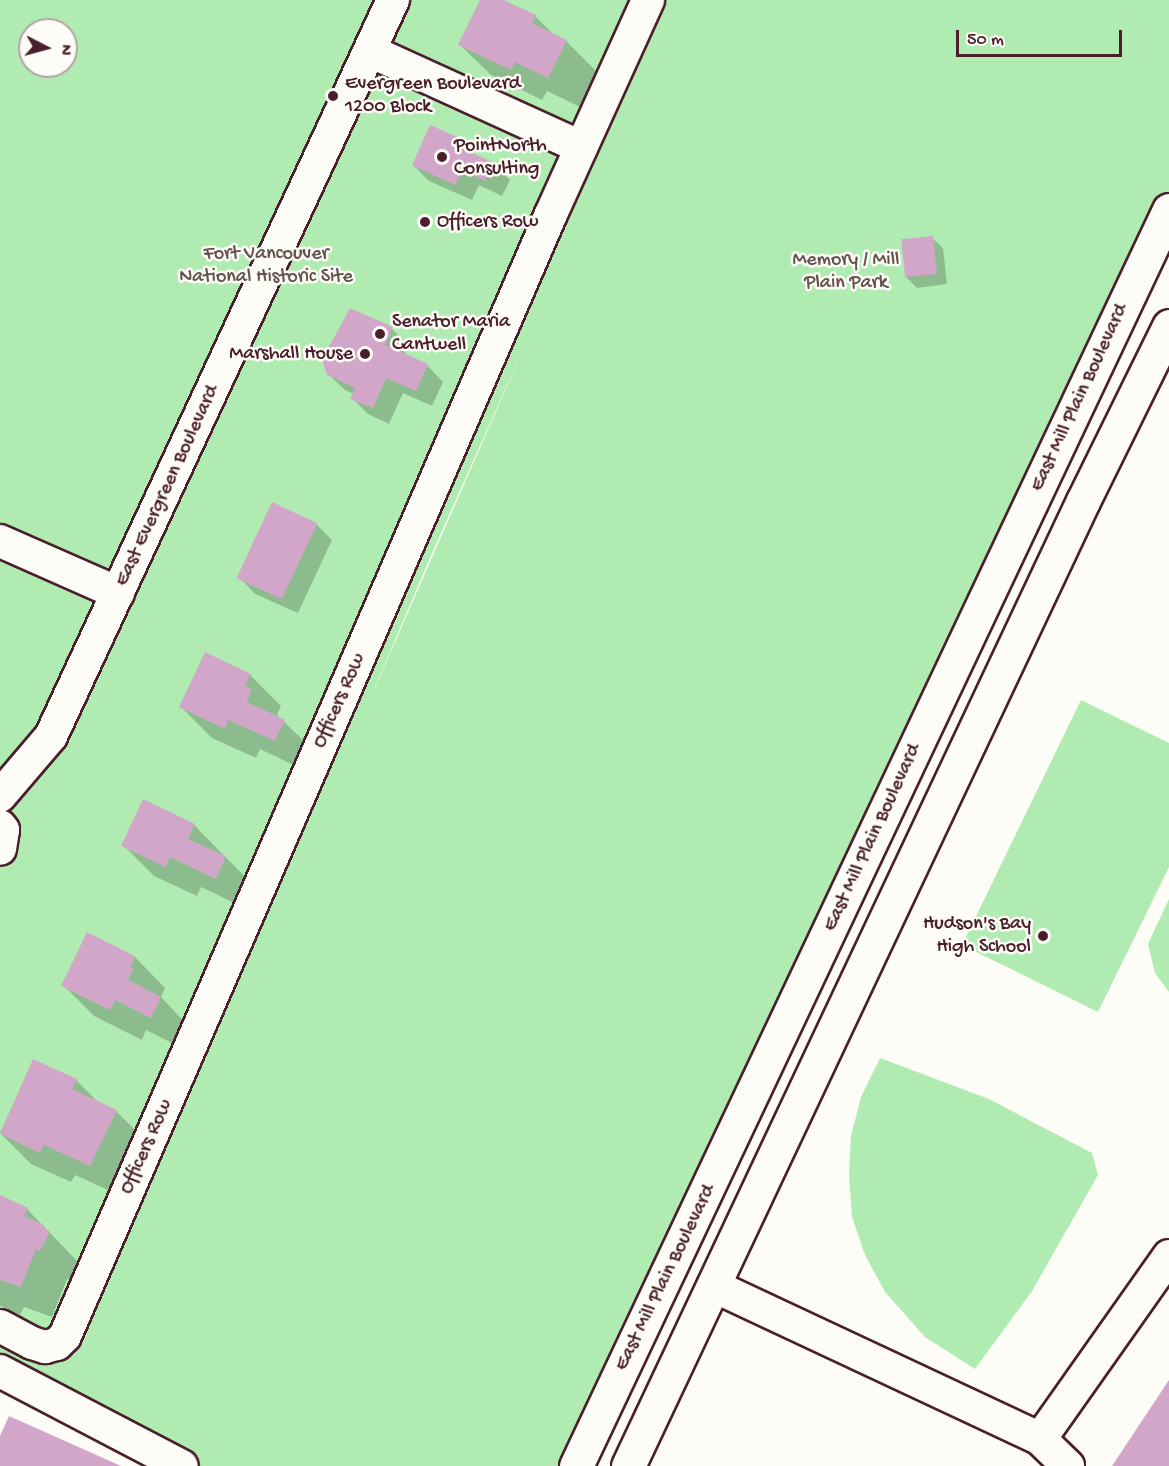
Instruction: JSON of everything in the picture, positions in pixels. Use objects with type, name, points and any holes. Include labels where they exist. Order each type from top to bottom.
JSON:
[{"type":"main road","name":"East Mill Plain Boulevard","points":[[576,1466],[1169,210]]},
{"type":"main road","points":[[628,1466],[1083,501],[1169,326]]},
{"type":"street","name":"East Evergreen Boulevard","points":[[0,796],[41,751],[51,736],[393,0]]},
{"type":"street","name":"Officers Row","points":[[0,1326],[32,1343],[45,1347],[57,1344],[65,1336],[581,147],[648,0]]},
{"type":"street","points":[[370,51],[581,147]]},
{"type":"street","points":[[0,541],[118,592]]},
{"type":"street","points":[[0,826],[3,830],[0,849]]},
{"type":"street","points":[[1040,1439],[1169,1256]]},
{"type":"street","points":[[714,1286],[1040,1439],[1068,1466]]},
{"type":"street","points":[[0,1371],[172,1464]]},
{"type":"green space","name":"Memory / Mill Plain Park","points":[[0,0],[1169,0],[1169,210],[576,1466],[184,1466],[0,1371]],"holes":[[[529,336],[363,715],[433,551]]]},
{"type":"green space","points":[[1081,700],[1169,743],[1169,867],[1098,1012],[962,945]]},
{"type":"green space","points":[[1169,899],[1169,992],[1155,973],[1148,944]]},
{"type":"green space","points":[[880,1058],[989,1099],[1092,1153],[1098,1175],[1032,1291],[975,1369],[925,1337],[885,1292],[865,1255],[852,1217],[849,1175],[851,1136],[861,1097]]},
{"type":"building","points":[[480,0],[504,0],[536,15],[532,23],[567,40],[548,78],[515,62],[511,70],[458,45]]},
{"type":"building","points":[[430,125],[462,139],[458,146],[494,163],[485,181],[462,170],[455,185],[412,165]]},
{"type":"building","points":[[933,236],[937,274],[905,277],[901,239]]},
{"type":"building","name":"Marshall House","points":[[350,308],[393,327],[385,345],[428,364],[416,391],[386,378],[373,408],[350,399],[355,388],[327,375],[322,360]]},
{"type":"building","points":[[272,502],[317,523],[282,599],[237,578]]},
{"type":"building","points":[[205,652],[251,674],[245,686],[252,689],[247,702],[285,720],[275,741],[228,720],[225,729],[179,707]]},
{"type":"building","points":[[143,799],[195,824],[188,839],[226,856],[216,879],[170,857],[166,867],[121,846]]},
{"type":"building","points":[[87,932],[135,956],[130,967],[134,968],[128,980],[161,997],[151,1018],[115,1000],[110,1010],[61,986]]},
{"type":"building","points":[[33,1059],[77,1079],[72,1089],[117,1110],[90,1166],[44,1145],[40,1153],[0,1134]]},
{"type":"building","points":[[0,1195],[28,1208],[24,1216],[44,1225],[43,1228],[50,1231],[40,1251],[36,1249],[21,1287],[0,1280]]},
{"type":"building","points":[[1169,1380],[1169,1466],[1112,1466]]},
{"type":"building","points":[[9,1416],[121,1466],[0,1466],[0,1436]]},
{"type":"place","name":"Evergreen Boulevard 1200 Block","points":[[333,96]]},
{"type":"place","name":"PointNorth Consulting","points":[[442,157]]},
{"type":"place","name":"Officers Row","points":[[425,222]]},
{"type":"place","name":"Senator Maria Cantwell","points":[[380,334]]},
{"type":"place","name":"Marshall House","points":[[365,354]]},
{"type":"place","name":"Hudson's Bay High School","points":[[1043,936]]},
{"type":"park label","name":"Fort Vancouver National Historic Site","points":[[266,266]]}]
